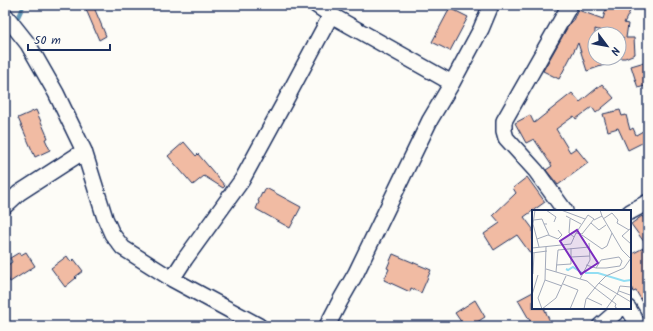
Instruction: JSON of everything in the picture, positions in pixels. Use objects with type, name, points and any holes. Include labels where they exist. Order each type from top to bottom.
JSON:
[{"type":"street","points":[[316,5],[331,15],[452,83]]},
{"type":"street","points":[[328,326],[356,273],[430,120],[481,29],[491,5]]},
{"type":"street","points":[[564,210],[536,171],[506,138],[504,122],[570,5]]},
{"type":"street","points":[[5,15],[28,44],[56,93],[84,151],[105,218],[112,234],[123,248],[172,279],[259,326]]},
{"type":"street","points":[[172,279],[242,180],[331,15]]},
{"type":"street","points":[[5,206],[19,193],[84,151]]},
{"type":"street","points":[[631,211],[648,202]]},
{"type":"street","points":[[600,326],[620,309]]},
{"type":"street","points":[[629,309],[639,326]]},
{"type":"building","points":[[93,5],[106,36],[99,40],[85,7]]},
{"type":"building","points":[[607,5],[631,5],[630,11],[624,23],[628,24],[627,31],[627,26],[587,26],[587,66],[601,66],[587,71],[578,43],[559,79],[543,71],[578,10],[603,19]]},
{"type":"building","points":[[450,8],[468,17],[450,51],[432,42]]},
{"type":"building","points":[[627,38],[634,38],[635,54],[627,57]]},
{"type":"building","points":[[648,61],[648,85],[638,88],[631,66]]},
{"type":"building","points":[[602,84],[614,98],[596,113],[592,107],[576,119],[574,116],[556,129],[570,152],[576,148],[588,163],[558,185],[546,170],[552,166],[534,139],[526,143],[515,123],[530,115],[534,123],[572,93],[580,102]]},
{"type":"building","points":[[36,110],[48,138],[45,139],[50,150],[35,157],[18,118]]},
{"type":"building","points":[[620,110],[622,116],[626,115],[630,130],[633,128],[636,135],[648,128],[648,140],[628,150],[618,128],[608,131],[603,114]]},
{"type":"building","points":[[184,142],[196,156],[198,154],[225,186],[223,188],[204,176],[193,185],[168,156]]},
{"type":"building","points":[[527,177],[545,202],[524,217],[532,228],[532,256],[517,235],[494,250],[484,234],[500,223],[493,215],[516,193],[513,188]]},
{"type":"building","points":[[266,188],[301,207],[290,228],[256,209],[259,202],[258,201]]},
{"type":"building","points":[[642,216],[648,224],[648,311],[636,291],[633,292],[631,286],[631,254],[647,246],[631,224]]},
{"type":"building","points":[[20,252],[21,255],[26,252],[35,266],[10,282],[5,273],[5,267],[12,262],[10,258]]},
{"type":"building","points":[[393,254],[431,270],[421,293],[411,288],[410,292],[384,280]]},
{"type":"building","points":[[67,256],[71,262],[74,259],[83,271],[65,287],[51,268]]},
{"type":"building","points":[[532,293],[532,309],[544,309],[552,326],[533,326],[518,300]]},
{"type":"building","points":[[475,300],[485,317],[471,326],[464,326],[455,313]]},
{"type":"waterway","points":[[16,22],[24,5]]}]
